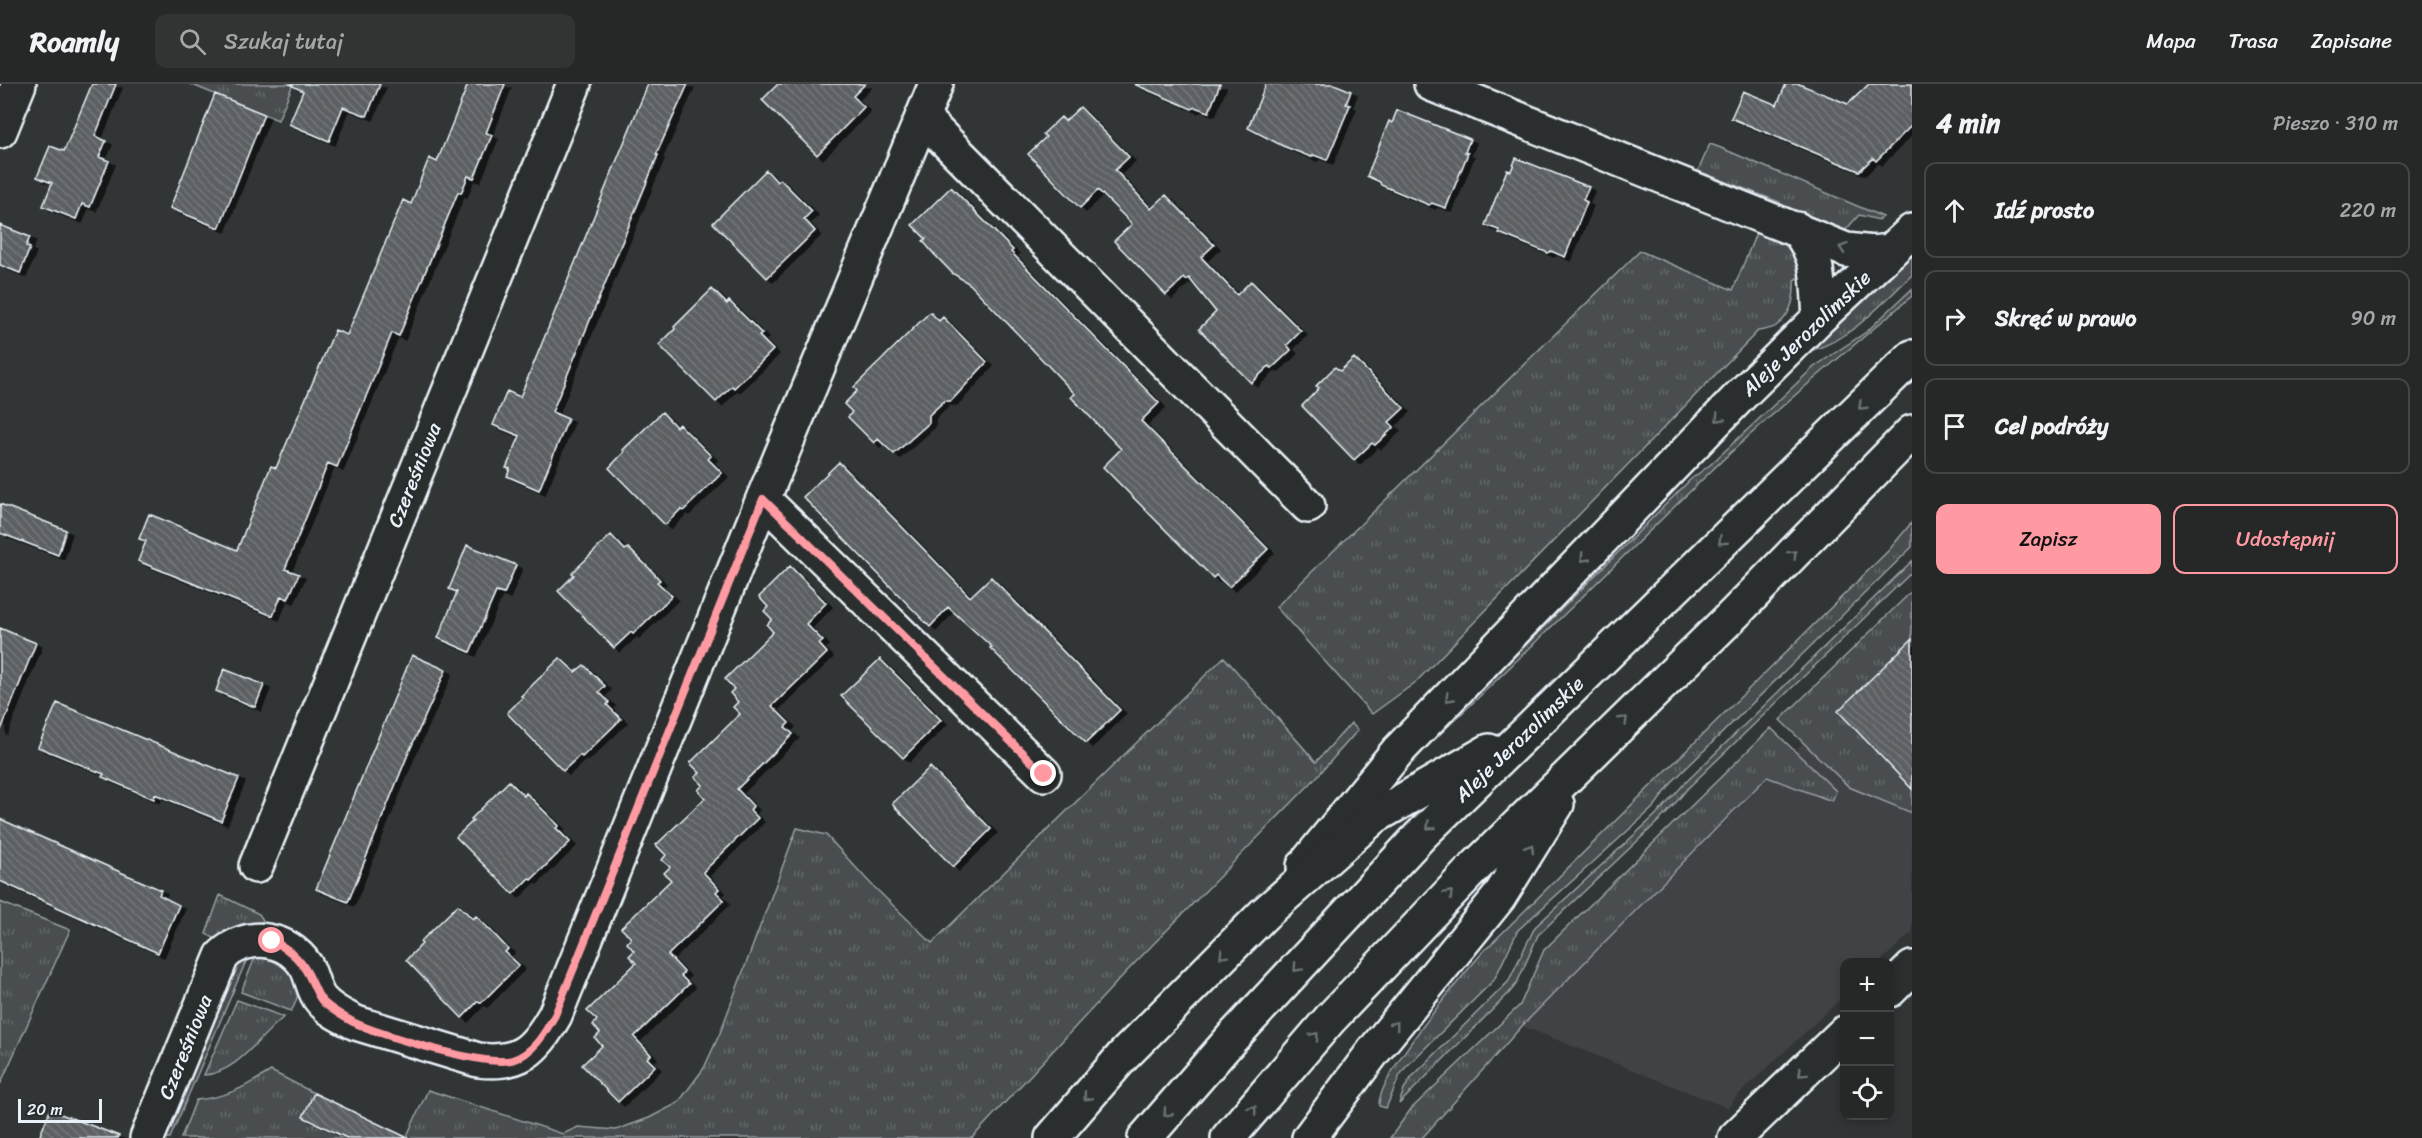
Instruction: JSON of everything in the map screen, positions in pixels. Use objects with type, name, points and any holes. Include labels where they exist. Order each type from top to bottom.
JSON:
[{"type":"street","points":[[0,131],[19,84]]},
{"type":"street","name":"Czereśniowa","points":[[256,866],[574,84]]},
{"type":"street","points":[[936,84],[763,499],[1044,774]]},
{"type":"street","points":[[1431,84],[1846,250],[1873,253],[1901,241]]},
{"type":"street","points":[[922,117],[1308,506]]},
{"type":"street","points":[[1797,229],[1809,244],[1815,257],[1820,316]]},
{"type":"street","name":"Aleje Jerozolimskie","points":[[1264,914],[1397,752],[1732,405],[1820,316],[1901,241]]},
{"type":"street","name":"Aleje Jerozolimskie","points":[[1145,1138],[1233,1038],[1420,836],[1912,357]]},
{"type":"street","points":[[1228,1138],[1330,1019],[1470,872],[1735,613],[1912,432]]},
{"type":"street","name":"Czereśniowa","points":[[147,1138],[222,956],[232,946],[253,940],[272,941],[288,948],[305,966],[321,1000],[356,1023],[478,1060],[492,1062],[512,1060],[528,1051],[541,1039],[555,1015],[763,499]]},
{"type":"street","points":[[1052,1138],[1122,1057],[1264,914],[1374,817],[1532,726]]},
{"type":"street","points":[[1309,1138],[1373,1052],[1499,897],[1583,761]]},
{"type":"street","points":[[1894,986],[1912,968]]},
{"type":"street","points":[[1735,1138],[1840,1038]]},
{"type":"shaded area","points":[[1912,633],[1912,932],[1884,958],[1840,958],[1840,1000],[1736,1097],[1728,1108],[1522,1026]]},
{"type":"green space","points":[[190,84],[293,84],[278,120]]},
{"type":"green space","points":[[1710,144],[1883,217],[1879,220],[1859,215],[1841,235],[1789,213],[1779,202],[1698,171]]},
{"type":"green space","points":[[1759,226],[1787,238],[1805,273],[1794,280],[1793,300],[1786,317],[1774,327],[1758,331],[1416,682],[1372,714],[1276,607],[1640,251],[1733,290]]},
{"type":"green space","points":[[1912,245],[1912,275],[1853,329],[1810,351],[1821,337]]},
{"type":"green space","points":[[1912,289],[1912,296],[1782,406],[1732,452],[1420,753],[1417,749],[1475,689],[1479,692],[1691,479],[1710,465],[1814,367],[1866,332]]},
{"type":"green space","points":[[1912,522],[1912,547],[1674,780],[1654,807],[1518,930],[1494,980],[1405,1068],[1386,1108],[1379,1106],[1382,1092],[1405,1051],[1482,953],[1889,550]]},
{"type":"green space","points":[[1912,561],[1912,572],[1688,788],[1667,813],[1538,935],[1517,983],[1510,992],[1399,1104],[1404,1089],[1412,1077],[1508,982],[1535,927],[1660,811],[1684,784]]},
{"type":"green space","points":[[1912,591],[1912,813],[1849,787],[1780,720]]},
{"type":"green space","points":[[1224,657],[1316,762],[1351,723],[1358,730],[1314,780],[1129,969],[972,1138],[406,1138],[428,1090],[563,1134],[578,1127],[616,1130],[649,1118],[678,1103],[704,1068],[720,1033],[797,828],[826,835],[871,884],[932,943]]},
{"type":"green space","points":[[1771,728],[1836,791],[1832,801],[1767,777],[1522,1026],[1422,1138],[1390,1138],[1411,1109],[1520,1005],[1544,950]]},
{"type":"green space","points":[[220,895],[259,914],[263,920],[261,923],[232,929],[220,939],[206,934]]},
{"type":"green space","points":[[0,902],[70,930],[0,1085]]},
{"type":"green space","points":[[258,950],[276,956],[290,967],[296,979],[298,992],[291,1011],[241,992]]},
{"type":"green space","points":[[250,952],[170,1138],[161,1138],[232,964]]},
{"type":"green space","points":[[237,1000],[284,1017],[238,1061],[216,1073],[204,1075]]},
{"type":"green space","points":[[271,1071],[314,1093],[303,1117],[347,1138],[181,1138],[196,1100],[236,1090]]},
{"type":"building","points":[[92,84],[116,84],[95,136],[106,141],[99,157],[109,161],[90,207],[82,204],[76,219],[43,206],[52,183],[37,177],[50,146],[64,151]]},
{"type":"building","points":[[289,84],[380,84],[367,116],[343,107],[329,141],[289,124],[303,91]]},
{"type":"building","points":[[468,84],[505,84],[486,133],[492,135],[474,178],[468,176],[461,193],[458,192],[399,336],[392,333],[337,467],[328,463],[285,569],[299,574],[288,599],[281,596],[273,616],[138,561],[146,541],[139,539],[149,514],[237,550],[271,466],[276,468],[335,330],[347,335],[403,200],[411,204],[429,158],[437,162]]},
{"type":"building","points":[[648,84],[688,84],[656,155],[658,155],[552,412],[568,419],[539,490],[507,476],[510,469],[506,468],[520,436],[493,425],[507,391],[520,397]]},
{"type":"building","points":[[778,84],[865,84],[853,96],[864,107],[817,155],[762,100]]},
{"type":"building","points":[[1134,84],[1220,84],[1209,112],[1195,107],[1192,109]]},
{"type":"building","points":[[1266,84],[1334,84],[1351,91],[1346,104],[1350,105],[1327,160],[1314,155],[1311,157],[1283,146],[1248,128]]},
{"type":"building","points":[[1786,84],[1799,84],[1848,104],[1869,84],[1912,84],[1912,125],[1876,161],[1873,158],[1859,171],[1731,118],[1743,91],[1777,105]]},
{"type":"building","points":[[215,94],[264,114],[219,228],[170,208]]},
{"type":"building","points":[[1080,107],[1129,157],[1115,170],[1151,209],[1166,195],[1214,245],[1201,257],[1237,295],[1251,281],[1301,331],[1287,345],[1291,350],[1251,383],[1199,329],[1216,312],[1189,278],[1186,280],[1184,278],[1166,295],[1114,241],[1132,224],[1098,190],[1080,208],[1028,154],[1046,137],[1043,134],[1061,117],[1065,121]]},
{"type":"building","points":[[1397,110],[1470,139],[1465,152],[1468,153],[1446,208],[1432,203],[1429,205],[1381,185],[1380,182],[1367,176],[1389,121],[1392,123]]},
{"type":"building","points":[[1516,158],[1589,187],[1583,200],[1587,202],[1565,257],[1551,251],[1548,253],[1485,225],[1507,170],[1511,171]]},
{"type":"building","points":[[766,170],[777,182],[780,179],[812,211],[804,219],[815,231],[767,278],[713,223]]},
{"type":"building","points":[[951,187],[1013,250],[1011,252],[1159,403],[1141,421],[1268,549],[1229,587],[1216,575],[1213,578],[1103,467],[1121,449],[1071,397],[1075,394],[970,284],[952,273],[923,241],[926,239],[912,225]]},
{"type":"building","points":[[0,225],[30,237],[26,246],[30,248],[20,273],[0,265]]},
{"type":"building","points":[[712,289],[727,304],[729,301],[762,334],[759,336],[773,350],[716,402],[659,345]]},
{"type":"building","points":[[930,312],[939,321],[943,317],[987,362],[951,401],[944,401],[929,415],[929,423],[894,454],[878,439],[874,443],[848,417],[852,412],[844,404],[857,391],[854,387]]},
{"type":"building","points":[[1354,358],[1404,408],[1389,422],[1394,427],[1354,460],[1302,406],[1319,388],[1316,386],[1335,367],[1340,371]]},
{"type":"building","points":[[662,412],[676,427],[679,424],[711,456],[708,459],[722,473],[665,525],[609,468],[624,452],[623,450]]},
{"type":"building","points":[[839,462],[970,597],[991,577],[1120,710],[1086,743],[990,648],[992,647],[948,607],[930,627],[803,497]]},
{"type":"building","points":[[0,504],[66,530],[58,555],[0,533]]},
{"type":"building","points":[[611,535],[625,550],[628,548],[650,569],[660,580],[657,582],[672,596],[633,634],[631,632],[614,648],[558,591],[574,575],[572,573]]},
{"type":"building","points":[[467,545],[516,565],[504,594],[496,592],[470,652],[438,638],[457,592],[449,589]]},
{"type":"building","points":[[790,566],[826,603],[806,624],[823,641],[819,644],[827,653],[772,706],[789,723],[785,727],[793,734],[737,789],[753,806],[750,810],[758,818],[703,872],[719,889],[716,892],[724,900],[668,955],[684,972],[681,976],[689,984],[634,1037],[651,1055],[647,1058],[655,1066],[618,1102],[582,1065],[602,1046],[595,1038],[600,1033],[593,1025],[597,1020],[587,1011],[636,963],[629,956],[634,951],[627,943],[631,938],[621,928],[671,880],[664,873],[670,867],[662,860],[666,855],[656,845],[705,798],[698,790],[703,785],[695,777],[700,773],[690,763],[740,714],[733,707],[738,702],[730,693],[734,689],[725,679],[773,632],[767,625],[772,619],[764,611],[768,607],[759,597]]},
{"type":"building","points":[[0,628],[36,643],[1,730],[0,730]]},
{"type":"building","points":[[1912,639],[1912,789],[1838,711]]},
{"type":"building","points":[[412,655],[446,670],[408,754],[348,902],[316,889]]},
{"type":"building","points":[[560,658],[575,672],[584,665],[605,686],[599,692],[609,702],[607,705],[621,719],[582,757],[580,755],[563,771],[507,713]]},
{"type":"building","points":[[880,659],[941,720],[903,758],[841,696]]},
{"type":"building","points":[[224,669],[264,685],[255,707],[216,691]]},
{"type":"building","points":[[57,703],[239,778],[221,821],[155,794],[154,799],[102,777],[104,774],[38,747]]},
{"type":"building","points":[[930,767],[991,829],[953,867],[892,804]]},
{"type":"building","points":[[509,781],[524,796],[526,793],[559,826],[556,828],[570,842],[513,894],[456,837]]},
{"type":"building","points":[[0,819],[161,890],[159,895],[179,905],[158,953],[0,881]]},
{"type":"building","points":[[458,905],[473,919],[476,916],[508,949],[505,952],[519,965],[481,1003],[478,1001],[462,1018],[406,960],[422,944],[420,942]]},
{"type":"building","points":[[314,1093],[408,1138],[347,1138],[303,1117]]},
{"type":"building","points":[[50,1110],[119,1136],[118,1138],[39,1138]]},
{"type":"route","points":[[272,941],[288,948],[305,966],[321,1000],[356,1023],[478,1060],[492,1062],[512,1060],[528,1051],[541,1039],[555,1015],[763,499],[1044,774]]}]
